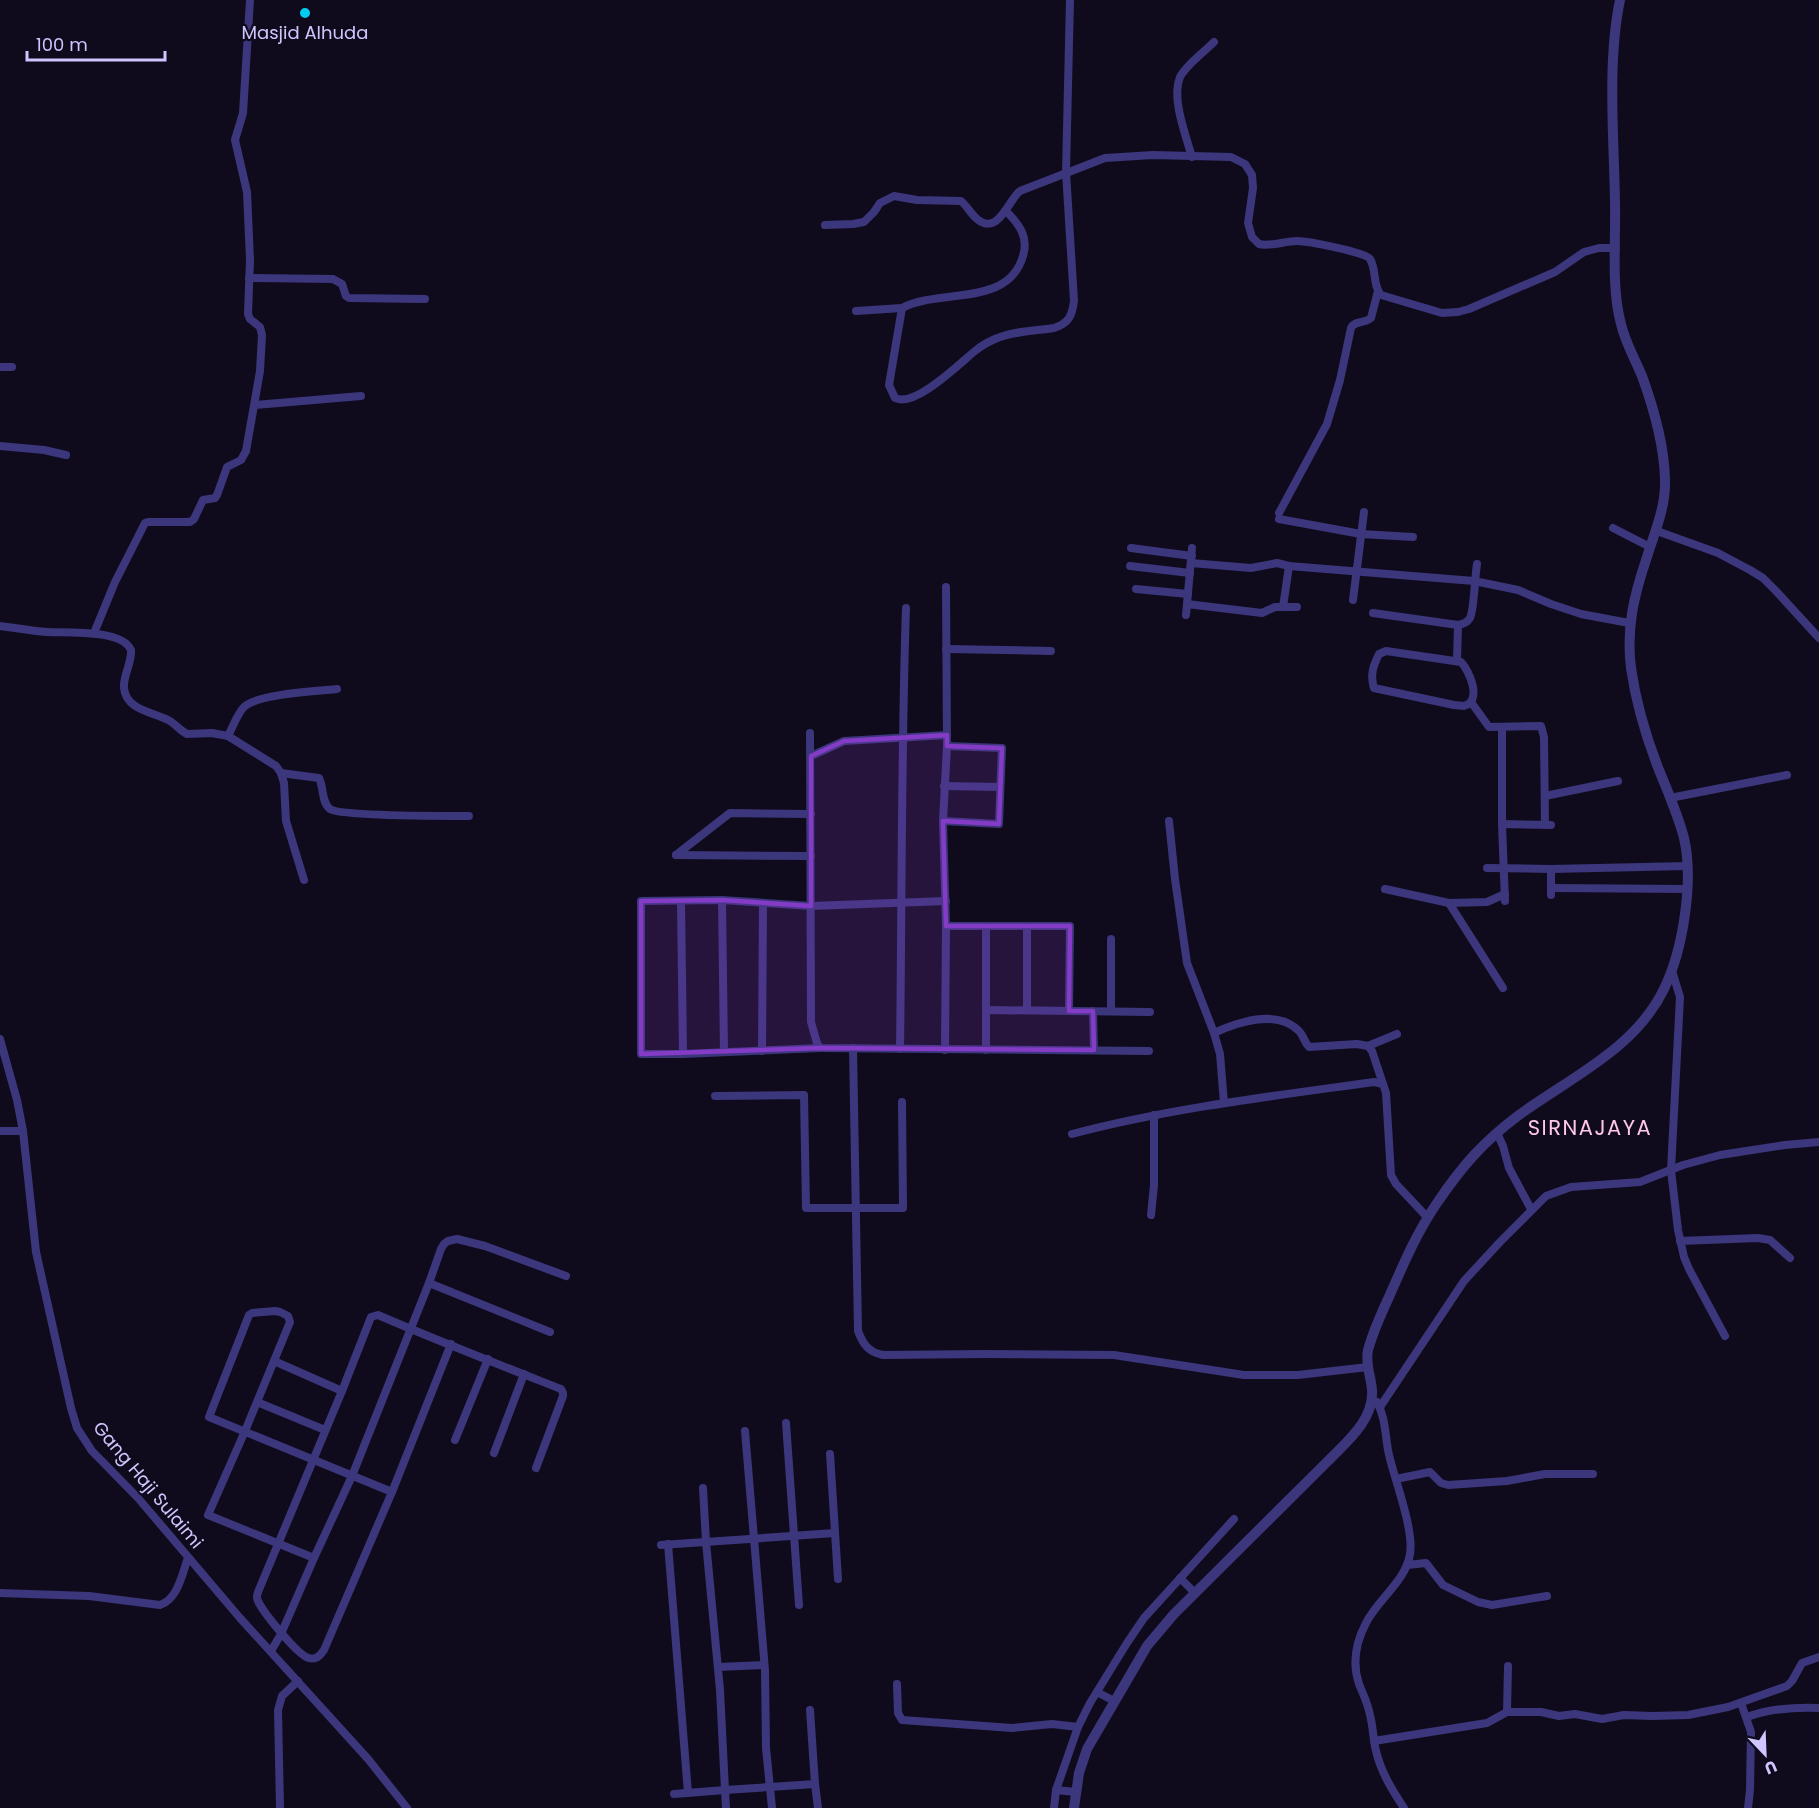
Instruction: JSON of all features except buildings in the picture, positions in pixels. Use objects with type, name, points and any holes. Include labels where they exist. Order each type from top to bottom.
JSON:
[{"type":"street","points":[[94,633],[143,526],[148,522],[190,522],[194,519],[203,500],[215,498],[227,467],[241,460],[245,454],[260,371],[262,335],[260,327],[248,316],[247,192],[235,140],[243,113],[250,0]]},
{"type":"street","points":[[902,308],[890,385],[892,393],[900,400],[905,400],[941,380],[977,349],[996,339],[1010,334],[1054,328],[1068,321],[1072,316],[1074,302],[1066,172],[1070,0]]},
{"type":"street","points":[[1404,1808],[1384,1775],[1374,1741],[1370,1714],[1355,1666],[1357,1646],[1372,1613],[1396,1582],[1407,1564],[1410,1553],[1410,1536],[1389,1456],[1380,1407],[1373,1393],[1368,1368],[1367,1356],[1375,1329],[1427,1217],[1464,1165],[1522,1113],[1604,1058],[1639,1026],[1657,1002],[1672,971],[1683,926],[1688,866],[1683,833],[1648,739],[1638,706],[1631,666],[1629,623],[1637,586],[1657,531],[1665,495],[1663,452],[1653,410],[1620,322],[1616,282],[1613,68],[1620,0]]},
{"type":"street","points":[[1192,157],[1182,122],[1178,83],[1181,75],[1214,42]]},
{"type":"street","points":[[825,225],[864,222],[879,203],[894,196],[917,200],[961,201],[976,218],[984,223],[994,222],[1006,211],[1015,194],[1020,190],[1105,158],[1153,155],[1231,157],[1239,160],[1249,168],[1253,181],[1248,223],[1249,230],[1259,244],[1308,242],[1365,255],[1371,264],[1378,291],[1371,318],[1356,323],[1351,328],[1340,380],[1327,424],[1279,516],[1361,534],[1413,537]]},
{"type":"street","points":[[856,310],[902,308],[920,301],[988,290],[1010,278],[1021,262],[1025,244],[1017,222],[1006,211]]},
{"type":"street","points":[[1378,291],[1385,296],[1442,313],[1458,312],[1554,272],[1584,252],[1599,248],[1616,248]]},
{"type":"street","points":[[249,278],[333,279],[342,284],[349,298],[425,299]]},
{"type":"street","points":[[0,367],[12,367]]},
{"type":"street","points":[[255,405],[362,396]]},
{"type":"street","points":[[0,446],[44,450],[66,455]]},
{"type":"street","points":[[1353,600],[1364,512]]},
{"type":"street","points":[[1613,528],[1650,547]]},
{"type":"street","points":[[1657,531],[1718,553],[1763,578],[1819,638]]},
{"type":"street","points":[[1131,548],[1192,555],[1251,568],[1277,563],[1288,566],[1474,581],[1518,590],[1581,614],[1629,623]]},
{"type":"street","points":[[1186,615],[1192,555]]},
{"type":"street","points":[[1373,613],[1458,625],[1469,621],[1472,615],[1477,564]]},
{"type":"street","points":[[1130,566],[1190,573]]},
{"type":"street","points":[[1283,607],[1288,566]]},
{"type":"street","points":[[945,1050],[946,901],[943,821],[947,746],[946,587]]},
{"type":"street","points":[[1136,589],[1188,594]]},
{"type":"street","points":[[1187,604],[1262,613],[1275,607],[1297,607]]},
{"type":"street","points":[[900,1049],[902,737],[906,608]]},
{"type":"street","points":[[1456,660],[1458,625]]},
{"type":"street","points":[[0,626],[94,633],[123,641],[129,646],[132,655],[124,689],[133,704],[170,721],[188,734],[213,733],[228,736],[270,762],[281,773],[285,790],[286,821],[304,880]]},
{"type":"street","points":[[946,649],[1051,651]]},
{"type":"street","points":[[1386,651],[1456,660],[1465,666],[1474,696],[1465,706],[1374,688],[1372,673],[1378,654],[1386,651]]},
{"type":"street","points":[[228,736],[240,712],[250,702],[263,698],[337,689]]},
{"type":"street","points":[[1471,702],[1489,727],[1541,726],[1544,736],[1548,825],[1502,824]]},
{"type":"street","points":[[1385,889],[1449,903],[1487,902],[1505,898],[1502,824],[1503,727]]},
{"type":"street","points":[[810,734],[811,1022],[816,1043],[820,1048]]},
{"type":"street","points":[[811,756],[844,741],[947,735]]},
{"type":"street","points":[[943,821],[999,824],[1002,748],[947,746]]},
{"type":"street","points":[[281,773],[319,778],[327,806],[333,810],[372,814],[469,816]]},
{"type":"street","points":[[1670,798],[1787,775]]},
{"type":"street","points":[[1545,796],[1618,781]]},
{"type":"street","points":[[944,786],[1000,786]]},
{"type":"street","points":[[811,814],[730,813],[676,855],[811,856]]},
{"type":"street","points":[[1169,821],[1187,963],[1214,1034],[1222,1069],[1224,1103]]},
{"type":"street","points":[[1487,868],[1688,866]]},
{"type":"street","points":[[1551,869],[1551,891],[1632,887],[1687,890]]},
{"type":"street","points":[[946,901],[811,906],[722,900],[641,901],[641,1054],[820,1048],[1149,1051]]},
{"type":"street","points":[[722,900],[724,1052]]},
{"type":"street","points":[[681,901],[683,1054]]},
{"type":"street","points":[[762,1051],[764,903]]},
{"type":"street","points":[[1449,903],[1503,988]]},
{"type":"street","points":[[946,926],[1070,926],[1069,1011]]},
{"type":"street","points":[[986,927],[986,1050]]},
{"type":"street","points":[[1027,927],[1027,1010]]},
{"type":"street","points":[[1111,939],[1111,1011]]},
{"type":"street","points":[[1672,971],[1680,997],[1671,1170],[1680,1241],[1689,1269],[1725,1336]]},
{"type":"street","points":[[986,1010],[1150,1012]]},
{"type":"street","points":[[1093,1011],[1094,1050]]},
{"type":"street","points":[[1214,1034],[1240,1023],[1271,1019],[1293,1026],[1300,1031],[1306,1044],[1310,1047],[1357,1044],[1368,1046],[1397,1034]]},
{"type":"street","name":"Gang Haji Sulaimi","points":[[0,1040],[17,1100],[40,1273],[77,1428],[92,1451],[138,1498],[188,1558],[379,1771],[407,1808]]},
{"type":"street","points":[[1368,1046],[1386,1093],[1391,1175],[1396,1184],[1427,1217]]},
{"type":"street","points":[[853,1048],[858,1331],[866,1347],[873,1353],[883,1355],[1114,1355],[1244,1375],[1298,1375],[1368,1368]]},
{"type":"street","points":[[1072,1134],[1154,1115],[1224,1103],[1374,1082],[1383,1084]]},
{"type":"street","points":[[715,1096],[804,1095],[806,1208],[903,1208],[902,1102]]},
{"type":"street","points":[[1151,1215],[1155,1158],[1154,1115]]},
{"type":"street","points":[[0,1131],[22,1131]]},
{"type":"street","points":[[1497,1133],[1509,1168],[1531,1209]]},
{"type":"street","points":[[1380,1407],[1464,1281],[1546,1196],[1571,1187],[1640,1182],[1694,1161],[1720,1155],[1774,1146],[1819,1142]]},
{"type":"street","points":[[1680,1241],[1758,1238],[1770,1240],[1790,1258]]},
{"type":"street","points":[[271,1651],[281,1634],[352,1476],[441,1249],[448,1241],[458,1239],[485,1246],[566,1276]]},
{"type":"street","points":[[429,1283],[550,1332]]},
{"type":"street","points":[[314,1558],[208,1515],[245,1431],[291,1319],[280,1312],[249,1315],[210,1418],[245,1431],[392,1492]]},
{"type":"street","points":[[451,1344],[392,1492],[321,1655],[316,1659],[305,1657],[281,1634],[261,1606],[257,1597],[371,1317],[378,1315],[410,1329],[451,1344],[561,1389],[563,1393],[536,1468]]},
{"type":"street","points":[[455,1440],[488,1359]]},
{"type":"street","points":[[274,1362],[342,1391]]},
{"type":"street","points":[[494,1453],[524,1374]]},
{"type":"street","points":[[1054,1808],[1084,1755],[1105,1696],[1139,1625],[1352,1437],[1369,1410],[1373,1393]]},
{"type":"street","points":[[257,1402],[325,1430]]},
{"type":"street","points":[[786,1423],[799,1605]]},
{"type":"street","points":[[745,1431],[764,1665],[766,1748],[772,1808]]},
{"type":"street","points":[[830,1454],[838,1579]]},
{"type":"street","points":[[1396,1479],[1430,1472],[1441,1484],[1448,1485],[1545,1474],[1593,1474]]},
{"type":"street","points":[[703,1488],[718,1667],[726,1808]]},
{"type":"street","points":[[1074,1808],[1065,1791],[1078,1727],[1154,1637],[1187,1585],[1234,1519]]},
{"type":"street","points":[[688,1793],[665,1544],[835,1533]]},
{"type":"street","points":[[0,1593],[89,1596],[160,1605],[173,1596],[188,1558]]},
{"type":"street","points":[[1407,1564],[1426,1563],[1443,1585],[1473,1600],[1487,1604],[1547,1596]]},
{"type":"street","points":[[1374,1741],[1487,1723],[1507,1712],[1541,1712],[1559,1716],[1575,1714],[1602,1719],[1624,1715],[1673,1717],[1716,1710],[1787,1686],[1802,1663],[1819,1657]]},
{"type":"street","points":[[718,1667],[764,1665]]},
{"type":"street","points":[[1507,1712],[1508,1666]]},
{"type":"street","points":[[280,1808],[278,1710],[282,1696],[298,1681]]},
{"type":"street","points":[[897,1684],[898,1713],[902,1720],[1011,1728],[1052,1724],[1078,1727]]},
{"type":"street","points":[[1741,1702],[1751,1732],[1748,1808]]},
{"type":"street","points":[[1747,1717],[1759,1712],[1782,1709],[1819,1708]]},
{"type":"street","points":[[810,1710],[818,1808]]},
{"type":"street","points":[[674,1794],[815,1784]]},
{"type":"highlighted area","points":[[947,735],[947,746],[1002,748],[999,824],[943,821],[946,926],[1070,926],[1069,1011],[1093,1011],[1094,1050],[820,1048],[641,1054],[641,901],[722,900],[811,906],[811,756],[844,741]]},
{"type":"place","name":"Masjid Alhuda","points":[[305,13]]},
{"type":"district","name":"SIRNAJAYA","points":[[1590,1128]]}]
